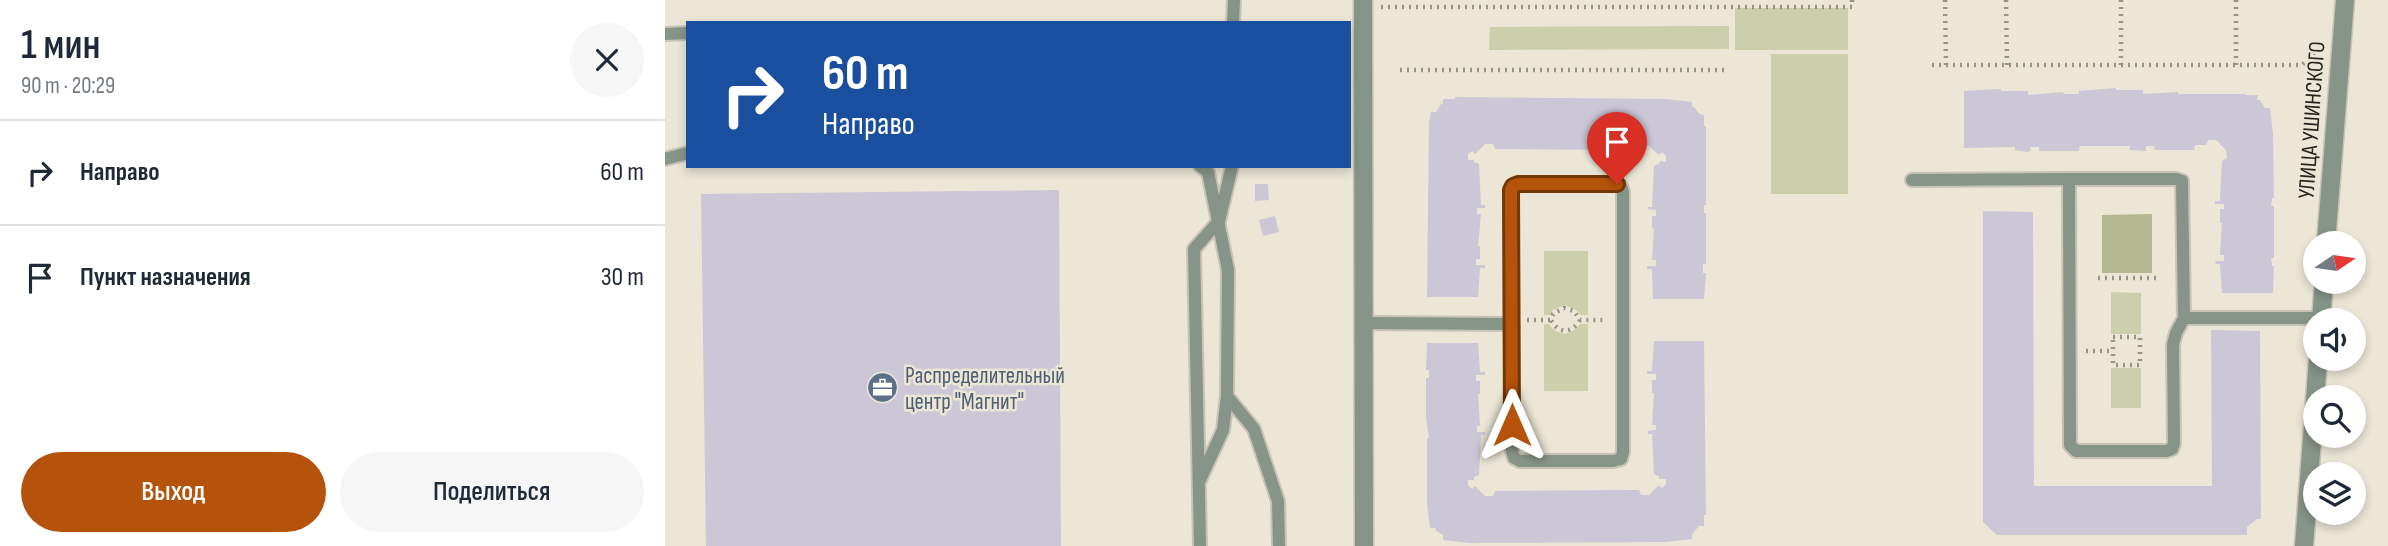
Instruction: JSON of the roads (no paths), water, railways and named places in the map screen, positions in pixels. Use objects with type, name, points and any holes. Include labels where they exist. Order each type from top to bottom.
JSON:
[{"type":"street","name":"УЛИЦА УШИНСКОГО","points":[[2327,231],[2345,0]]},
{"type":"street","points":[[1363,4],[1364,546]]},
{"type":"street","points":[[2304,546],[2317,371]]},
{"type":"lane","points":[[1233,21],[1234,0]]},
{"type":"lane","points":[[665,33],[686,33]]},
{"type":"lane","points":[[665,159],[686,154]]},
{"type":"lane","points":[[1199,483],[1223,430],[1227,397],[1228,270],[1207,172],[1202,168]]},
{"type":"lane","points":[[1200,546],[1194,249],[1219,221],[1232,168]]},
{"type":"lane","points":[[1912,180],[2069,179],[2176,179],[2182,181],[2184,318],[2174,338],[2172,449],[2072,449],[2069,179]]},
{"type":"lane","points":[[1513,186],[1621,186],[1621,459],[1520,461],[1514,458],[1511,324],[1513,186]]},
{"type":"lane","points":[[2184,318],[2303,319]]},
{"type":"lane","points":[[1364,323],[1511,324]]},
{"type":"lane","points":[[1227,397],[1254,429],[1278,501],[1279,546]]},
{"type":"place","name":"Распределительный центр \"Магнит\"","points":[[882,388]]}]
